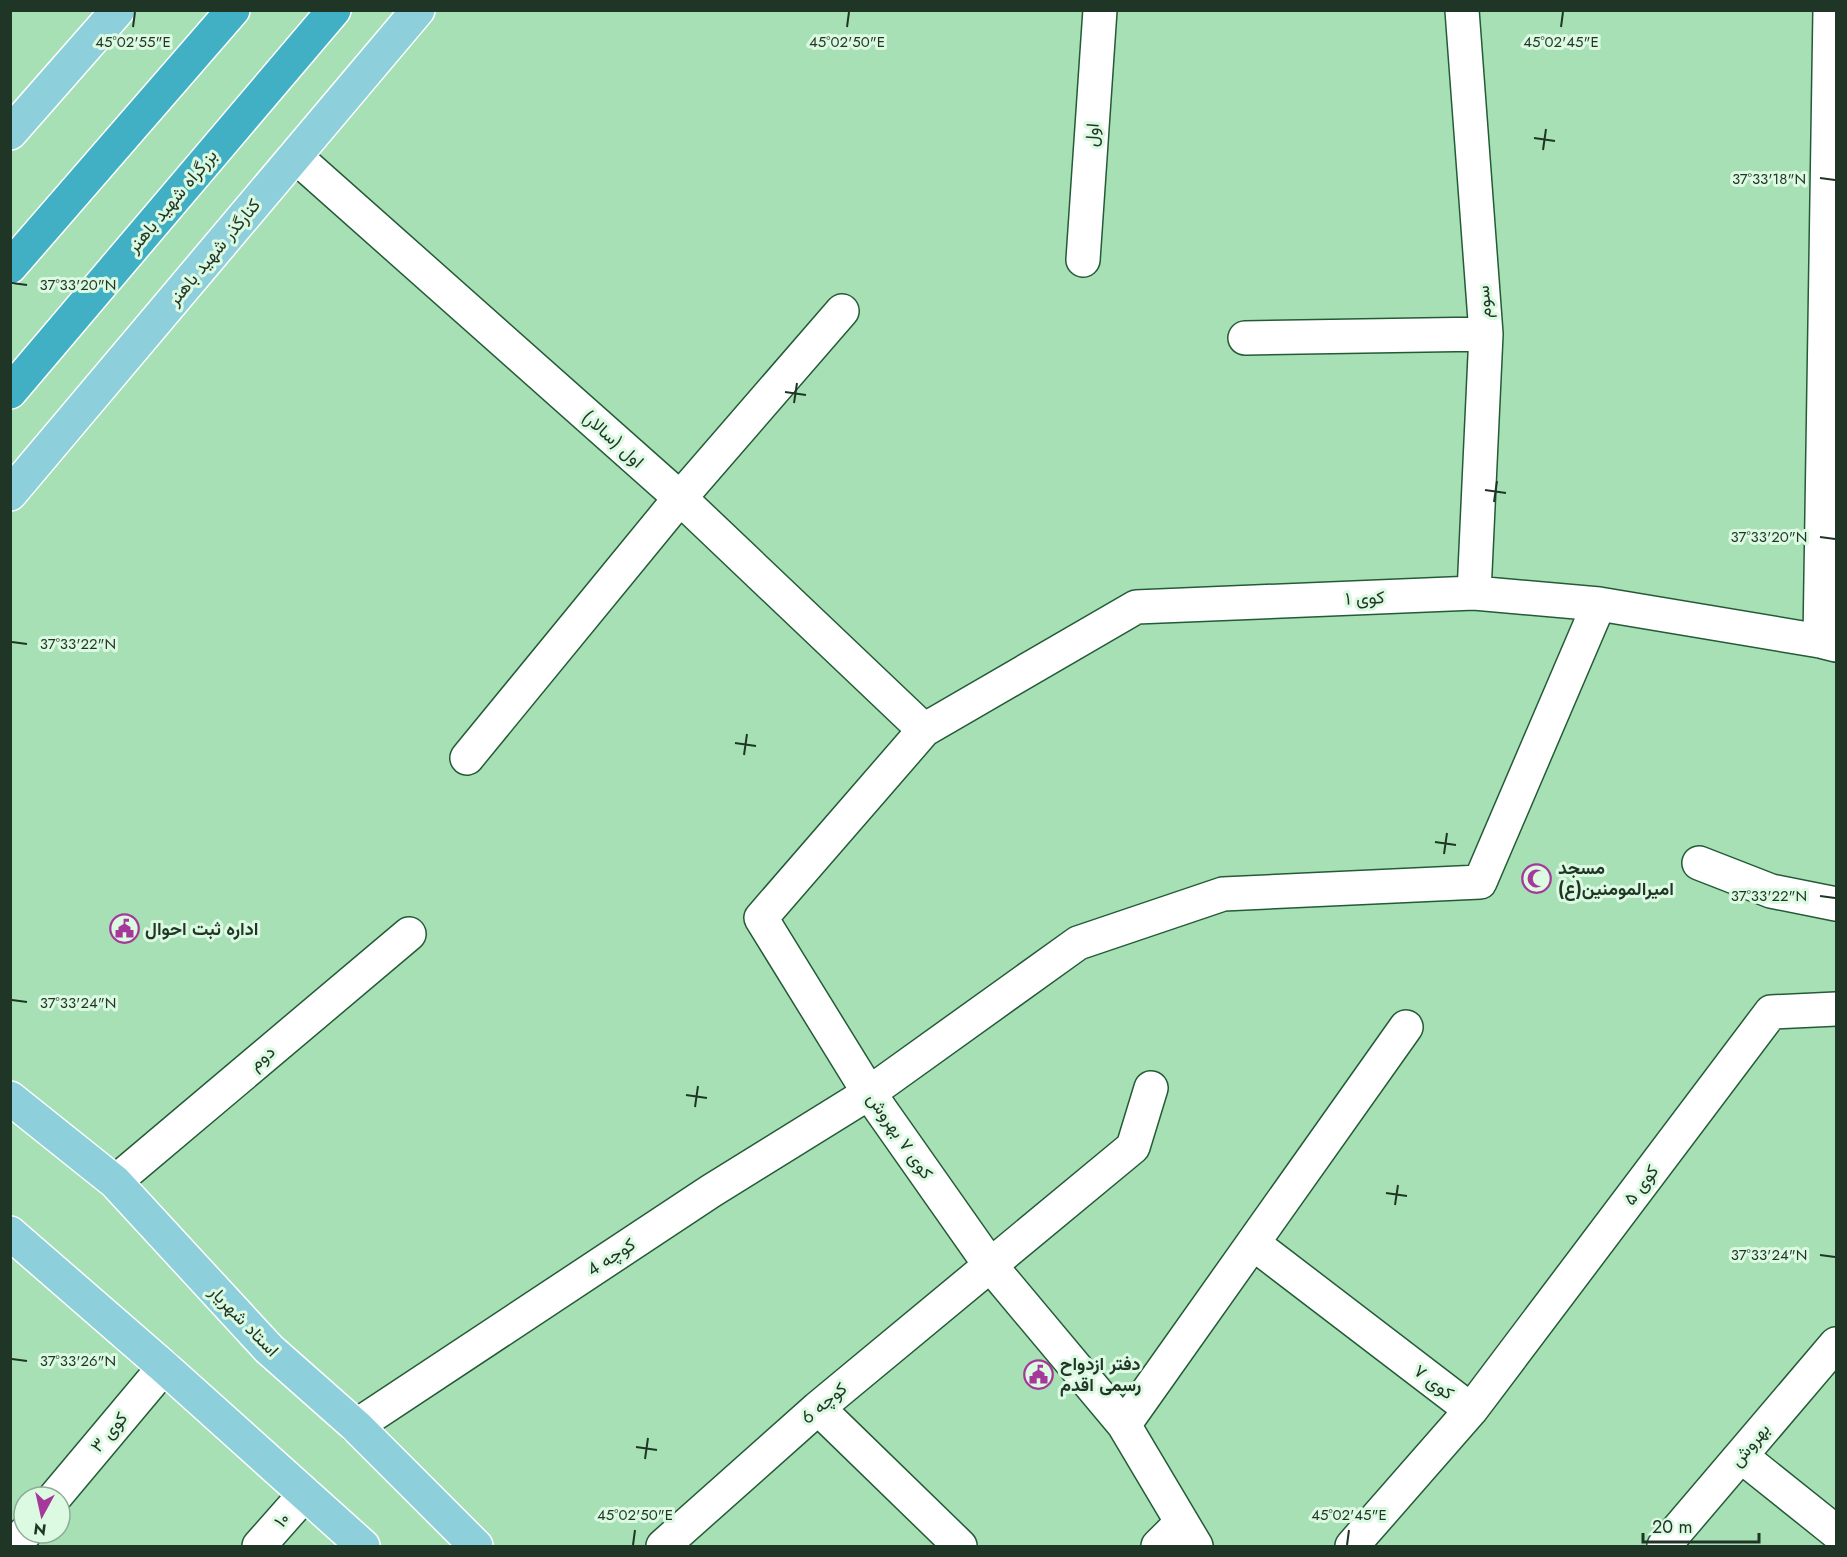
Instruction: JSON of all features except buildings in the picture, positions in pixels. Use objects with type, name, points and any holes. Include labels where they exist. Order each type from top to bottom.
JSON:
[{"type":"highway","points":[[10,267],[233,10]]},
{"type":"highway","name":"بزرگراه شهید باهنر","points":[[10,392],[334,10]]},
{"type":"main road","points":[[10,133],[118,10]]},
{"type":"main road","name":"کنارگذر شهید باهنر","points":[[10,494],[418,10]]},
{"type":"main road","name":"استاد شهریار","points":[[10,1098],[115,1182],[269,1349],[356,1426],[476,1546]]},
{"type":"main road","points":[[12,1236],[164,1367],[363,1546]]},
{"type":"street","name":"اول","points":[[1083,260],[1100,10]]},
{"type":"street","name":"سوم","points":[[1462,10],[1486,334],[1474,593]]},
{"type":"street","points":[[1828,643],[1830,10]]},
{"type":"street","name":"اول (سالار)","points":[[295,156],[680,498],[924,730]]},
{"type":"street","points":[[467,758],[680,498],[842,312]]},
{"type":"street","points":[[1245,338],[1486,334]]},
{"type":"street","name":"کوی ۱","points":[[924,730],[1136,607],[1474,593],[1599,604],[1828,643]]},
{"type":"street","name":"کوچه 4","points":[[356,1426],[711,1191],[869,1093],[1078,943],[1222,894],[1480,882],[1599,604]]},
{"type":"street","name":"کوی ۷ بهروش","points":[[924,730],[761,918],[869,1093],[990,1265],[1124,1425],[1188,1535]]},
{"type":"street","points":[[1699,863],[1771,891],[1836,904]]},
{"type":"street","name":"دوم","points":[[115,1182],[409,934]]},
{"type":"street","name":"کوی ۵","points":[[1471,1410],[1771,1012],[1836,1009]]},
{"type":"street","points":[[1124,1425],[1406,1027]]},
{"type":"street","name":"کوچه 6","points":[[663,1546],[818,1408],[1133,1147],[1151,1088]]},
{"type":"street","name":"کوی ۷","points":[[1254,1244],[1471,1410],[1352,1546]]},
{"type":"street","name":"بهروش","points":[[1665,1546],[1836,1344]]},
{"type":"street","name":"کوی ۳","points":[[65,1485],[164,1367]]},
{"type":"street","points":[[818,1408],[960,1546]]},
{"type":"street","points":[[1741,1456],[1836,1532]]},
{"type":"street","name":"۱۰","points":[[259,1546],[305,1494]]},
{"type":"street","points":[[1158,1546],[1188,1535]]},
{"type":"place","name":"مسجد امیرالمومنین(ع)","points":[[1537,878]]},
{"type":"place","name":"اداره ثبت احوال","points":[[124,929]]},
{"type":"place","name":"دفتر ازدواح رسمی اقدم","points":[[1039,1374]]}]
